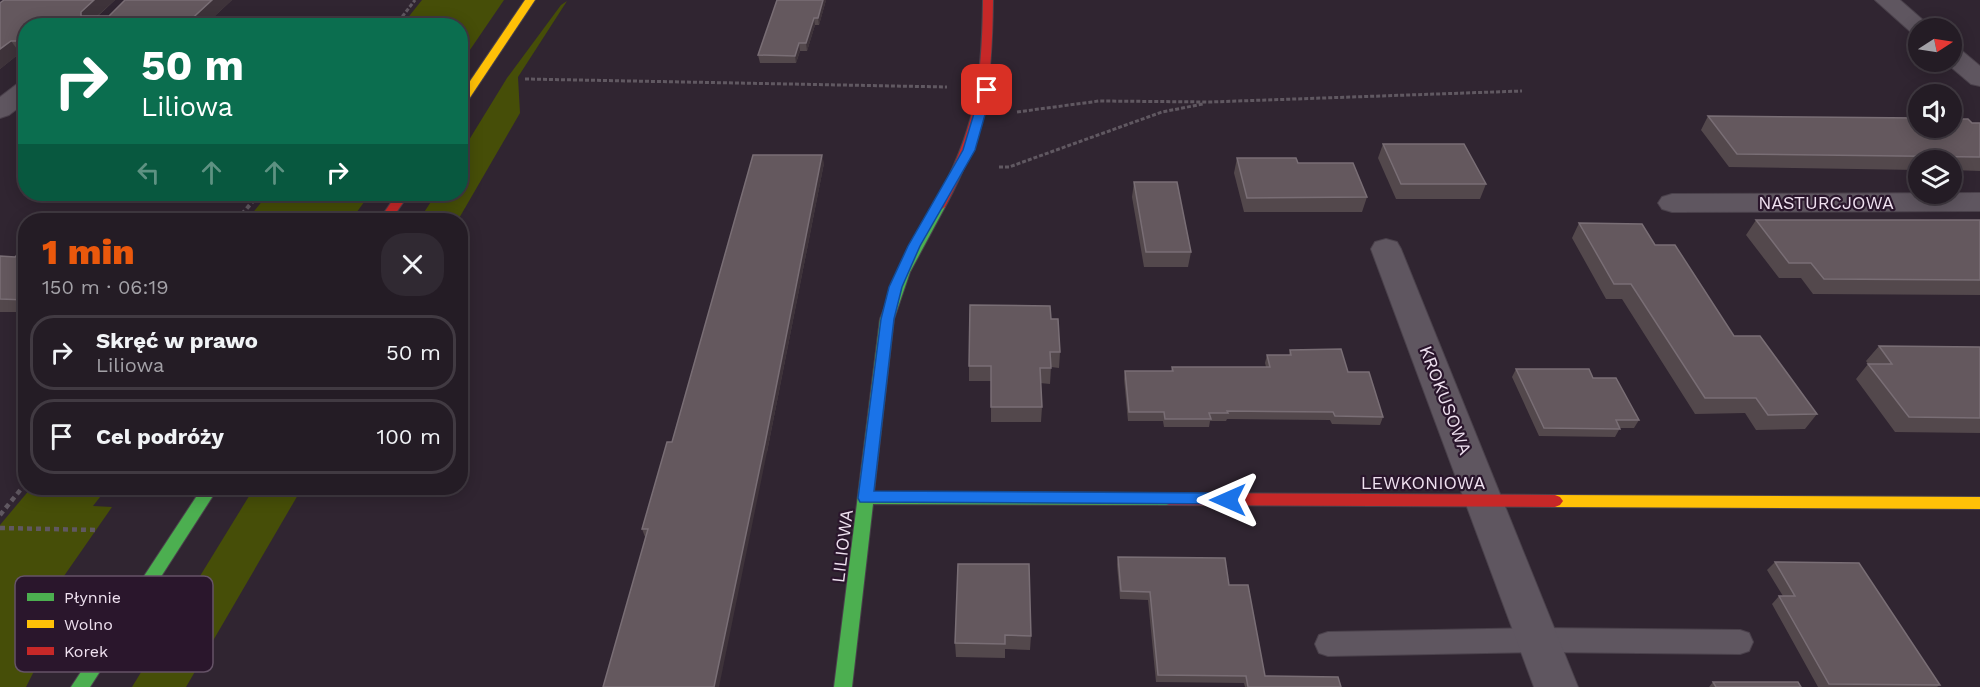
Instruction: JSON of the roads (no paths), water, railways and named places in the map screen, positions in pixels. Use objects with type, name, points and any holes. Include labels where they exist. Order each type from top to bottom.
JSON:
[{"type":"street","points":[[468,93],[530,0]]},
{"type":"street","name":"LILIOWA","points":[[843,687],[887,319],[896,287],[914,246],[969,150],[980,116],[987,88],[988,0]]},
{"type":"street","points":[[1886,0],[1908,18]]},
{"type":"street","points":[[1962,64],[1980,79]]},
{"type":"street","points":[[0,110],[18,95]]},
{"type":"street","name":"NASTURCJOWA","points":[[1672,203],[1980,202]]},
{"type":"street","name":"KROKUSOWA","points":[[1386,249],[1556,687]]},
{"type":"street","points":[[153,576],[205,495]]},
{"type":"street","name":"LEWKONIOWA","points":[[866,498],[1980,503]]},
{"type":"street","points":[[80,687],[90,672]]},
{"type":"lane","points":[[1328,644],[1538,640],[1740,642]]}]
